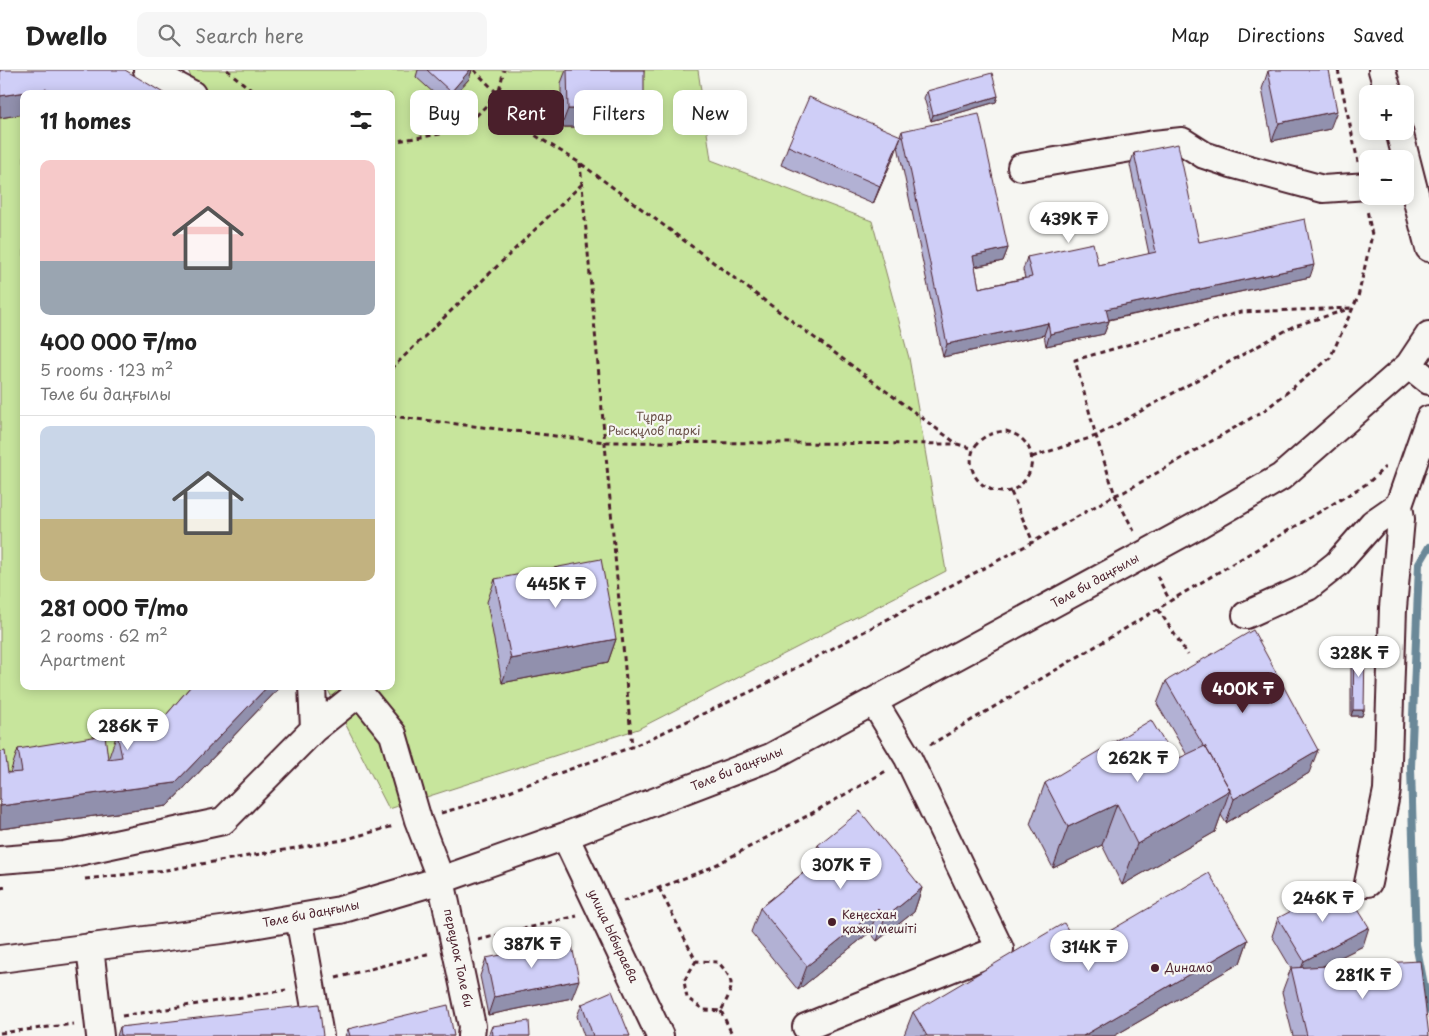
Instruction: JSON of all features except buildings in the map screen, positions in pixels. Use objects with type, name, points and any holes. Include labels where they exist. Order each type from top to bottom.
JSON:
[{"type":"street","points":[[147,70],[184,90]]},
{"type":"street","points":[[1382,70],[1386,85]]},
{"type":"street","points":[[1021,167],[1154,144],[1182,141],[1204,155],[1323,189],[1359,186]]},
{"type":"street","points":[[1414,199],[1429,248]]},
{"type":"street","name":"Төле би даңғылы","points":[[0,959],[229,929],[340,910],[441,880],[565,836],[771,758],[1200,524],[1281,477],[1419,373],[1429,335]]},
{"type":"street","points":[[1368,883],[1387,790],[1393,608],[1402,519],[1400,506],[1429,419]]},
{"type":"street","points":[[1246,615],[1308,587],[1337,564],[1373,524],[1400,506]]},
{"type":"street","points":[[312,690],[314,729]]},
{"type":"street","points":[[0,860],[64,855],[223,820],[356,690]]},
{"type":"street","name":"переулок Толе би","points":[[356,690],[393,734],[418,820],[441,880],[472,1026],[471,1036]]},
{"type":"street","points":[[806,1027],[1000,949],[908,758],[874,702]]},
{"type":"street","name":"улица Ыбыраева","points":[[565,836],[660,1036]]},
{"type":"street","points":[[299,917],[320,1036]]},
{"type":"street","points":[[90,947],[100,1028]]},
{"type":"path","points":[[227,70],[251,90]]},
{"type":"path","points":[[474,70],[494,90]]},
{"type":"path","points":[[499,90],[504,70]]},
{"type":"path","points":[[1338,70],[1359,160]]},
{"type":"path","points":[[395,141],[440,134],[476,116],[488,104]]},
{"type":"path","points":[[535,135],[580,163],[958,444]]},
{"type":"path","points":[[580,163],[632,747]]},
{"type":"path","points":[[395,365],[581,184]]},
{"type":"path","points":[[78,879],[166,870],[343,840],[418,820],[476,802],[632,747],[754,690],[1124,492],[1264,410],[1330,358],[1358,297],[1372,235],[1368,205]]},
{"type":"path","points":[[1032,457],[1096,436],[1294,326],[1353,308]]},
{"type":"path","points":[[1170,601],[1115,496],[1075,360],[1241,312],[1353,308]]},
{"type":"path","points":[[395,416],[605,442],[958,444],[974,449]]},
{"type":"path","points":[[1006,431],[1015,434],[1029,448],[1032,457],[1028,477],[1011,492],[1000,493],[983,486],[976,478],[972,469],[971,459],[974,449],[979,441],[987,435],[1006,431]]},
{"type":"path","points":[[473,942],[600,909],[710,868],[807,816],[908,758],[1368,483]]},
{"type":"path","points":[[1011,492],[1033,542]]},
{"type":"path","points":[[1158,610],[1188,655]]},
{"type":"path","points":[[0,888],[10,887]]},
{"type":"path","points":[[659,888],[696,961]]},
{"type":"path","points":[[0,1033],[100,1028],[310,985],[436,951]]},
{"type":"path","points":[[696,961],[684,980],[687,998],[704,1010],[721,1011]]},
{"type":"path","points":[[696,961],[718,962],[731,978],[732,988],[721,1011]]},
{"type":"path","points":[[721,1011],[733,1036]]},
{"type":"green space","points":[[0,70],[20,90],[20,690],[277,690],[167,806],[0,829]]},
{"type":"green space","name":"Тұрар Рысқұлов паркі","points":[[188,70],[698,70],[701,90],[673,90],[673,135],[707,135],[711,160],[872,221],[909,358],[946,571],[638,729],[389,809],[328,690],[395,690],[395,90],[196,90]]},
{"type":"waterway","points":[[1429,547],[1419,564],[1411,767],[1416,944],[1429,1010]]},
{"type":"place","name":"Кеңесхан қажы мешіті","points":[[832,922]]},
{"type":"place","name":"Динамо","points":[[1155,968]]}]
